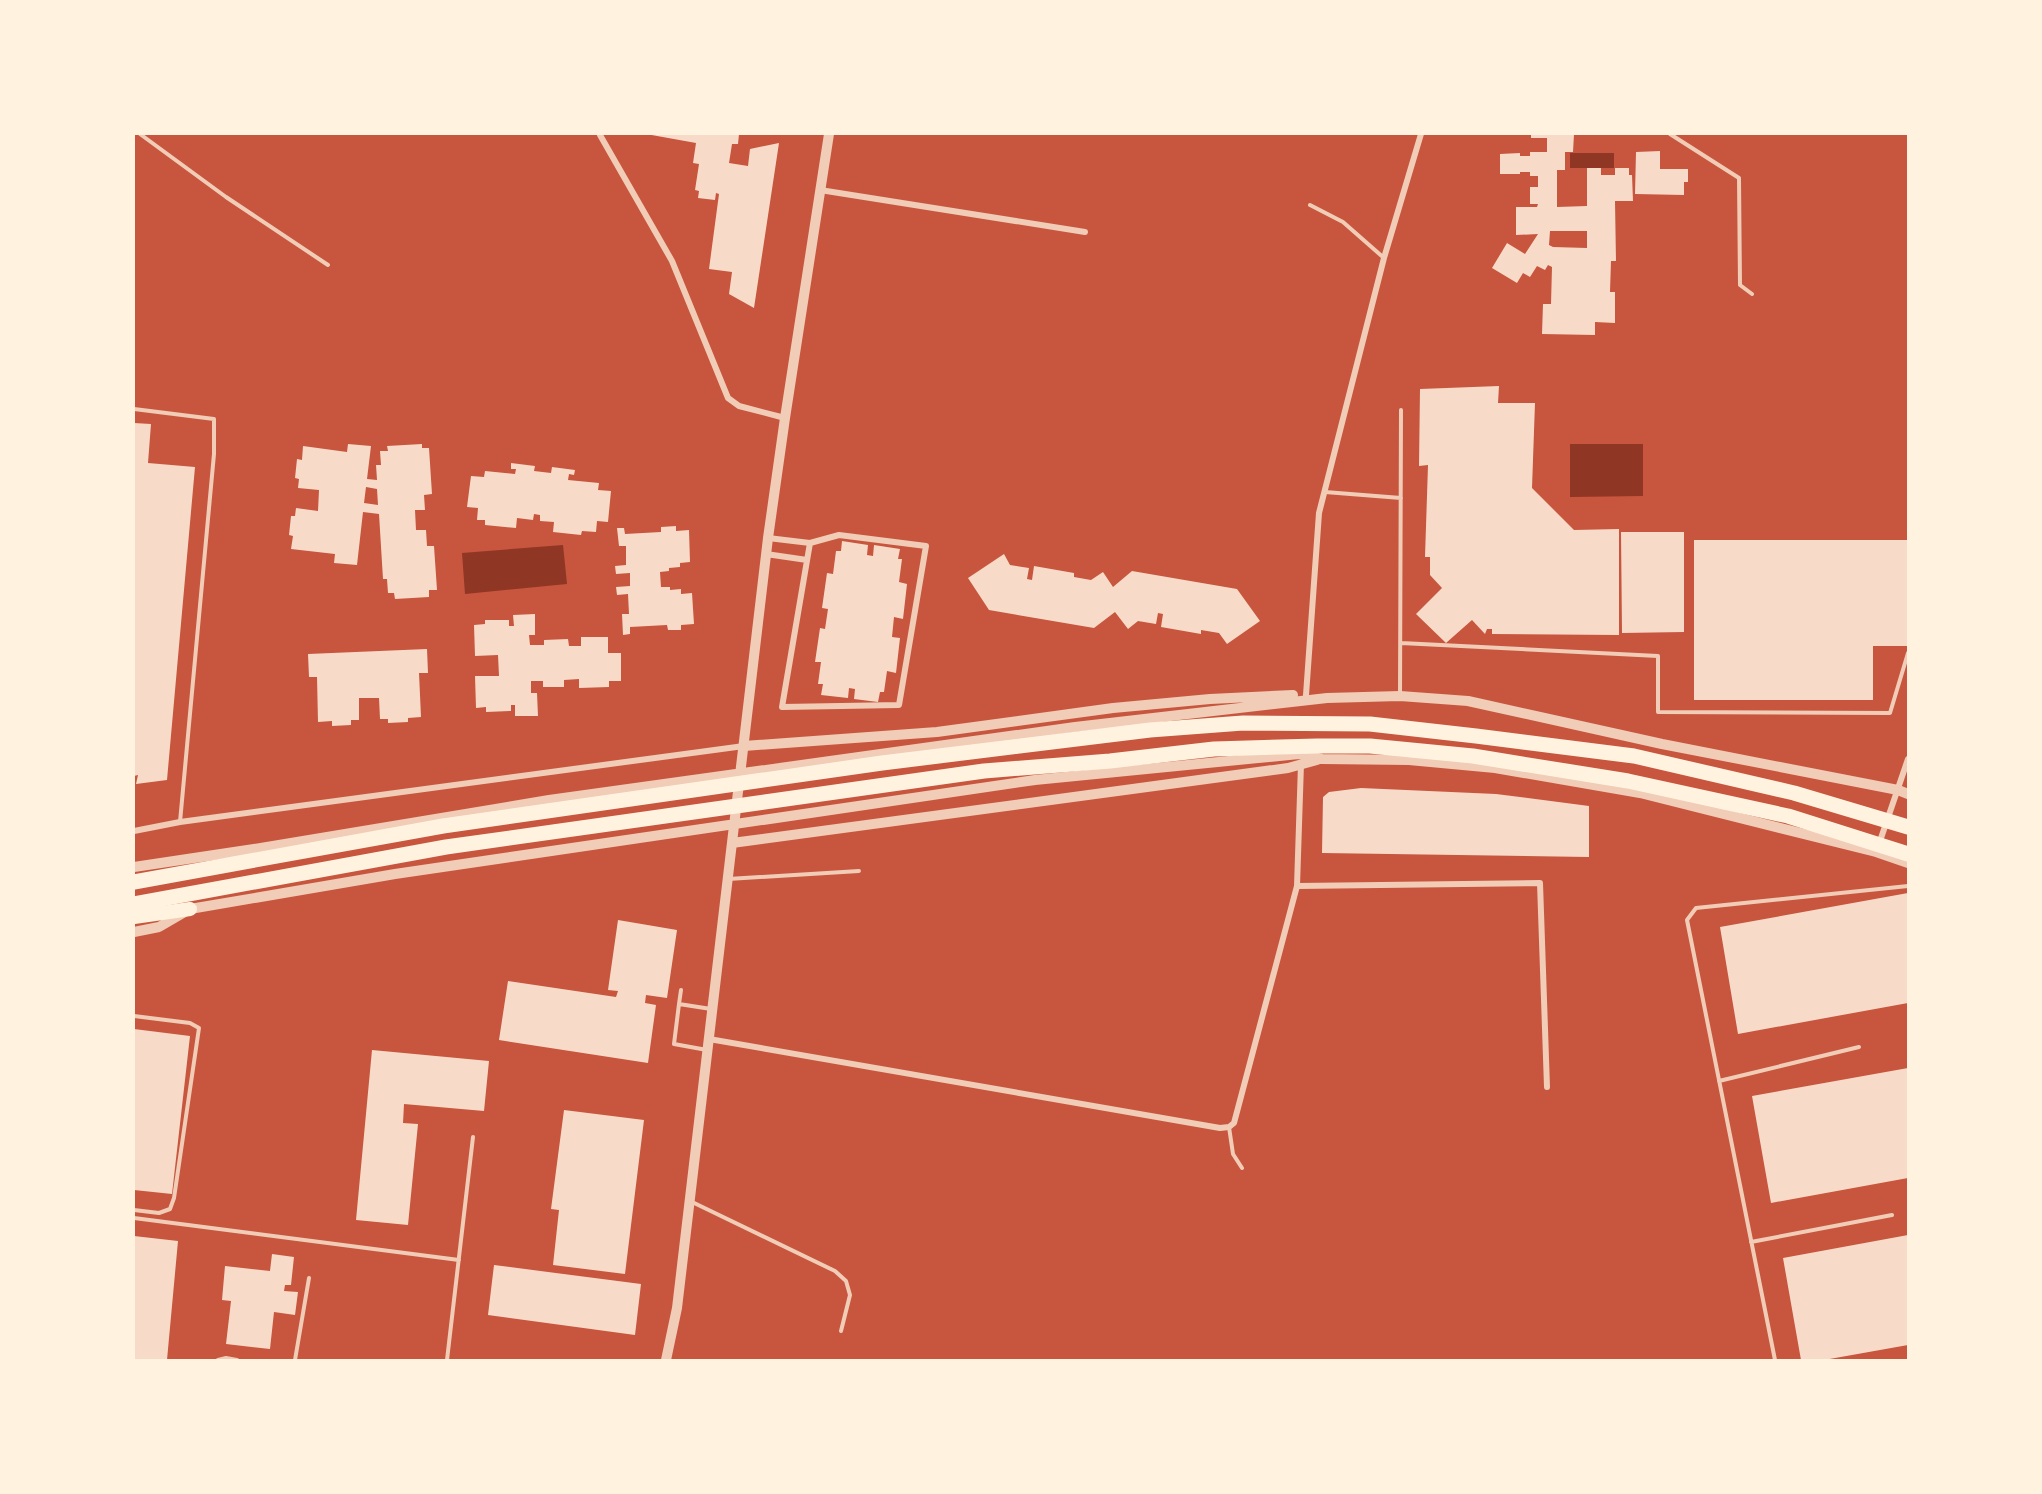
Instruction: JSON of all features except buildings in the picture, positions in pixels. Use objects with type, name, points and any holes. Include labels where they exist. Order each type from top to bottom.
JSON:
[{"type":"highway","points":[[134,882],[443,826],[882,763],[1150,730],[1243,723],[1370,724],[1634,756],[1794,793],[1908,827]]},
{"type":"highway","points":[[134,904],[446,847],[984,771],[1110,761],[1214,749],[1283,747],[1370,746],[1473,756],[1628,781],[1788,816],[1908,854]]},
{"type":"main road","points":[[134,917],[190,909]]},
{"type":"street","points":[[666,1360],[677,1308],[768,538],[829,134]]},
{"type":"street","points":[[1306,695],[1319,513],[1384,258],[1420,134]]},
{"type":"street","points":[[600,135],[672,261],[728,398],[739,406],[785,418]]},
{"type":"street","points":[[820,190],[1085,232]]},
{"type":"street","points":[[768,538],[810,543],[838,535],[926,546],[899,705],[782,707],[810,543]]},
{"type":"street","points":[[766,554],[807,560]]},
{"type":"street","points":[[134,831],[180,822],[744,746],[937,732],[1135,706],[1210,699],[1306,695],[1327,698]]},
{"type":"street","points":[[134,867],[549,800],[1064,729],[1327,698],[1400,696],[1468,701],[1662,744],[1903,792]]},
{"type":"street","points":[[134,932],[159,927],[190,909],[395,874],[1035,780],[1299,754],[1322,759],[1409,760],[1496,768],[1640,793],[1876,852],[1908,863]]},
{"type":"street","points":[[732,843],[1086,797],[1288,768],[1322,759]]},
{"type":"street","points":[[1876,852],[1903,792],[1908,759]]},
{"type":"street","points":[[708,1044],[1208,1126],[1229,1127],[1234,1123],[1297,886],[1301,764]]},
{"type":"street","points":[[134,876],[254,849]]},
{"type":"street","points":[[1297,886],[1540,883],[1547,1087]]},
{"type":"lane","points":[[140,134],[226,197],[328,265]]},
{"type":"lane","points":[[1670,134],[1739,178],[1740,285],[1752,294]]},
{"type":"lane","points":[[1310,205],[1343,222],[1384,258]]},
{"type":"lane","points":[[134,409],[214,419],[214,454],[180,822]]},
{"type":"lane","points":[[1400,696],[1401,410]]},
{"type":"lane","points":[[1324,492],[1401,498]]},
{"type":"lane","points":[[1401,643],[1658,656],[1658,712],[1890,713],[1908,654]]},
{"type":"lane","points":[[728,879],[860,871]]},
{"type":"lane","points":[[1775,1360],[1687,920],[1696,908],[1908,886]]},
{"type":"lane","points":[[681,990],[674,1044],[708,1044]]},
{"type":"lane","points":[[679,1004],[712,1009]]},
{"type":"lane","points":[[134,1016],[190,1023],[200,1028],[174,1198],[170,1209],[159,1213],[134,1210]]},
{"type":"lane","points":[[1719,1081],[1859,1047]]},
{"type":"lane","points":[[1229,1127],[1233,1154],[1242,1168]]},
{"type":"lane","points":[[447,1360],[473,1137]]},
{"type":"lane","points":[[690,1201],[836,1271],[846,1281],[850,1295],[841,1331]]},
{"type":"lane","points":[[1751,1242],[1892,1215]]},
{"type":"lane","points":[[134,1218],[459,1260]]},
{"type":"lane","points":[[295,1360],[309,1278]]},
{"type":"lane","points":[[218,1360],[226,1358],[237,1360]]},
{"type":"shaded area","points":[[1570,153],[1614,153],[1614,168],[1570,168]]},
{"type":"shaded area","points":[[1570,444],[1643,444],[1643,496],[1570,497]]},
{"type":"shaded area","points":[[563,545],[567,584],[465,594],[462,553]]}]
